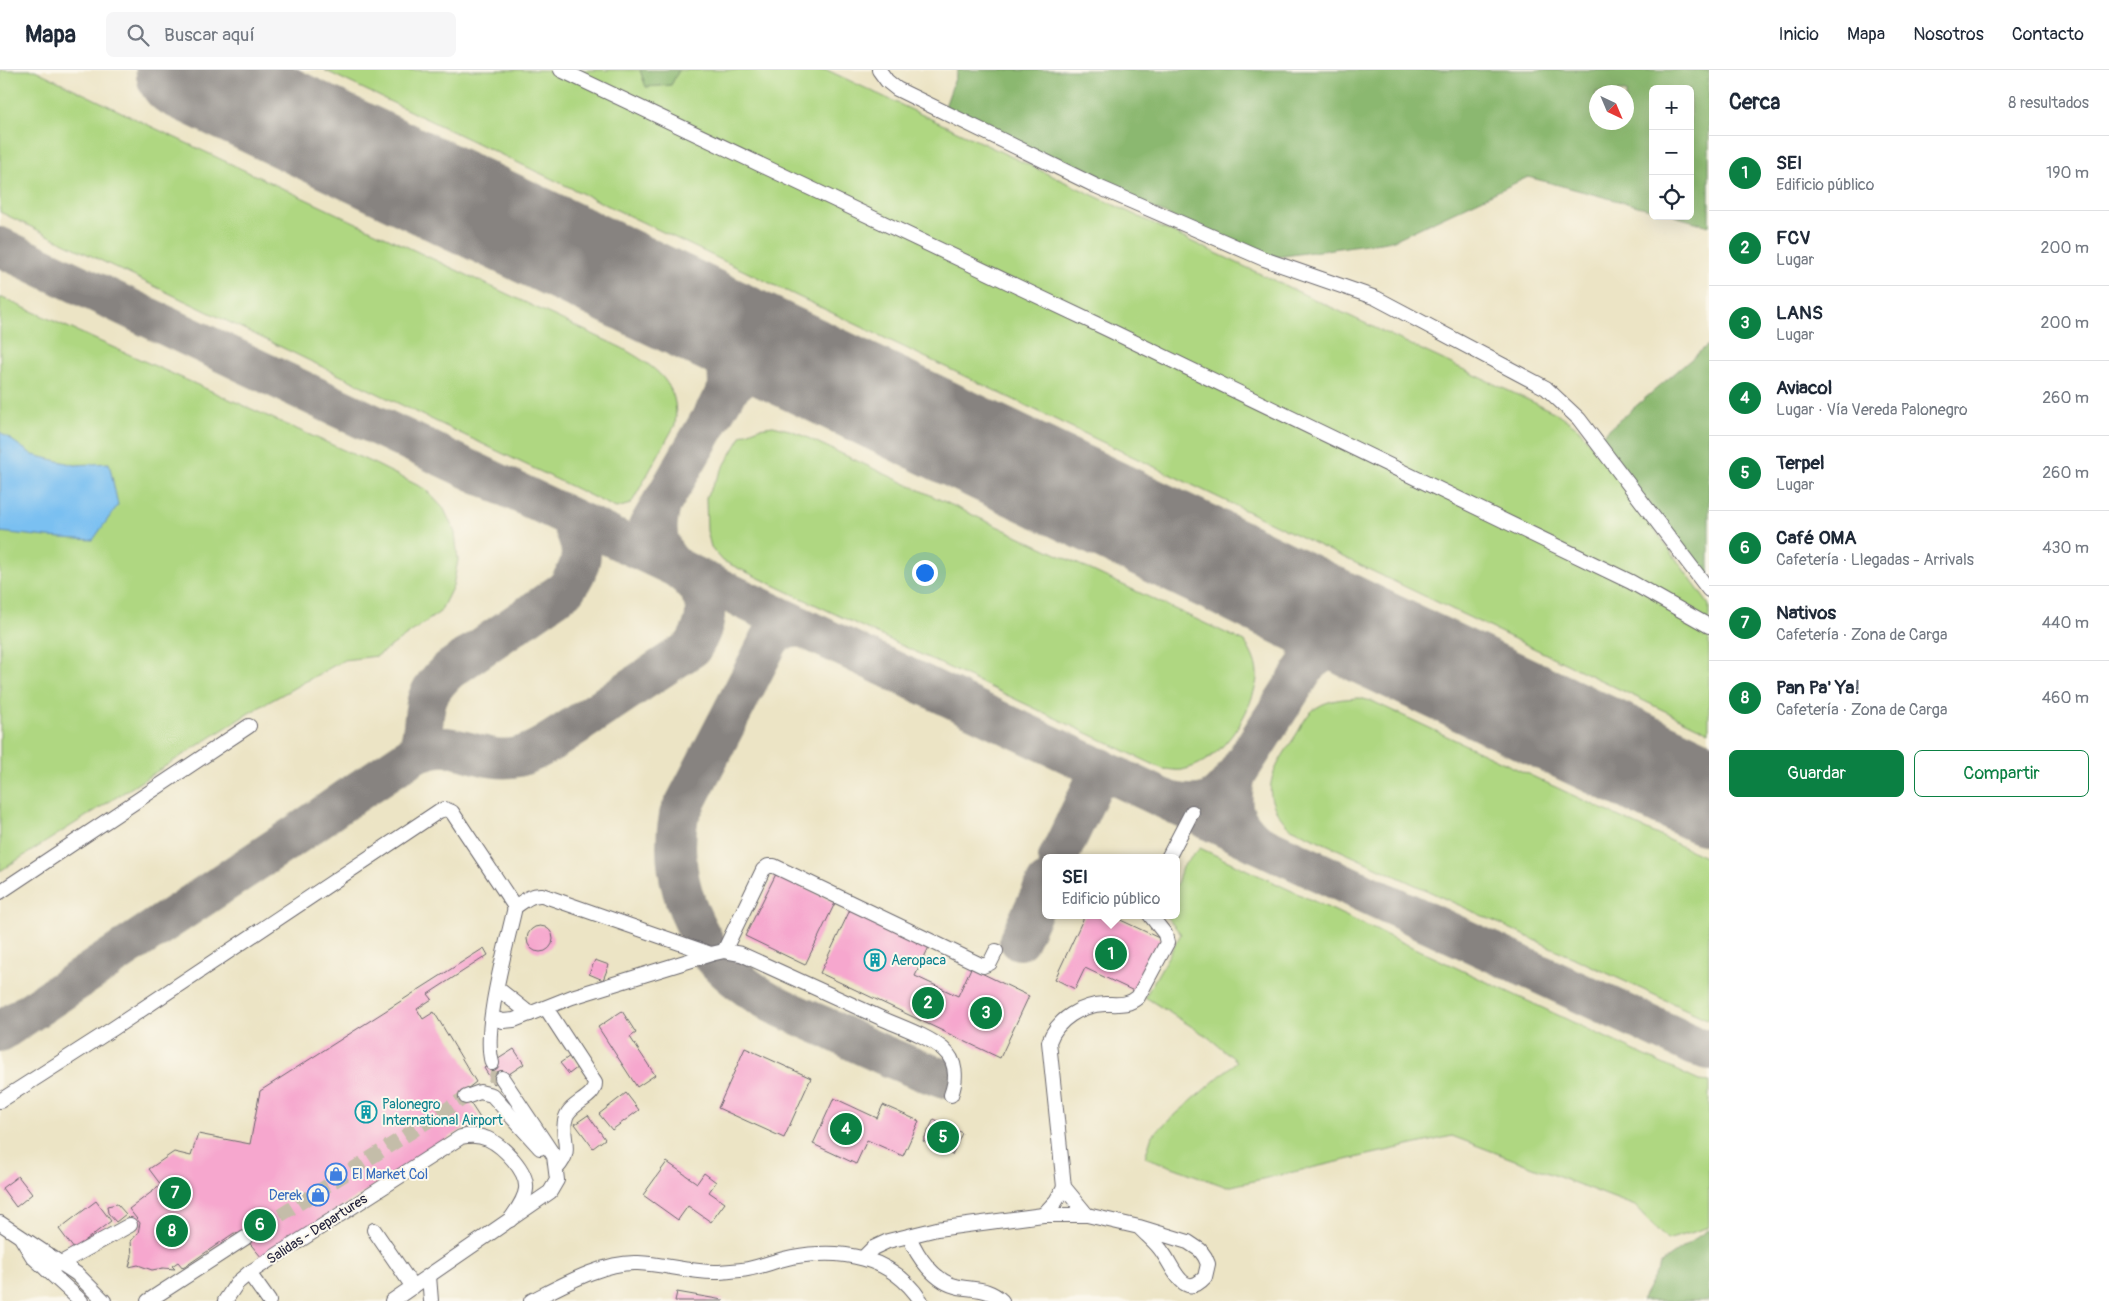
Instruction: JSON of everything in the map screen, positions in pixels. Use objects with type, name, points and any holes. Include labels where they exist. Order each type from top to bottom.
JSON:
[{"type":"street","points":[[561,70],[1098,325],[1632,582],[1709,626]]},
{"type":"street","points":[[880,70],[887,81],[897,89],[1096,186],[1264,259],[1376,298],[1546,388],[1580,419],[1709,590]]},
{"type":"street","points":[[0,892],[249,726]]},
{"type":"street","points":[[0,1101],[114,1028],[439,811],[445,809],[452,812],[515,907],[492,1018],[490,1052],[492,1063]]},
{"type":"street","points":[[1170,854],[1192,812]]},
{"type":"street","points":[[492,1018],[503,1021],[514,1020],[594,989],[718,953],[763,870],[768,866],[774,866],[983,966],[990,963],[996,951]]},
{"type":"street","points":[[515,907],[536,895],[542,895],[718,953],[741,954],[944,1049],[951,1058],[955,1068],[955,1085],[951,1095]]},
{"type":"street","points":[[1087,1216],[1064,1187],[1049,1042],[1052,1033],[1059,1025],[1077,1011],[1088,1006],[1132,1002],[1138,997],[1167,943],[1165,934],[1153,919]]},
{"type":"street","points":[[498,988],[530,1014]]},
{"type":"street","points":[[546,1008],[595,1083],[594,1091],[568,1113],[564,1124],[566,1154],[557,1168]]},
{"type":"street","points":[[495,1085],[498,1099],[557,1168]]},
{"type":"street","points":[[392,1301],[550,1192],[557,1180],[554,1156],[495,1085]]},
{"type":"street","points":[[466,1097],[495,1085]]},
{"type":"street","name":"Salidas - Departures","points":[[225,1301],[237,1283],[249,1273],[461,1137],[471,1135],[488,1139],[506,1154],[524,1175],[526,1192],[510,1220]]},
{"type":"street","points":[[1043,1215],[1056,1201],[1064,1187]]},
{"type":"street","points":[[863,1258],[880,1244],[937,1229],[1043,1215],[1087,1216],[1139,1227],[1177,1238],[1200,1250],[1208,1264],[1205,1277],[1201,1282],[1190,1286],[1179,1282],[1163,1253],[1139,1227]]},
{"type":"street","points":[[0,1223],[77,1274],[104,1301]]},
{"type":"street","points":[[47,1270],[130,1225]]},
{"type":"street","points":[[374,1230],[413,1287]]},
{"type":"street","points":[[21,1236],[33,1257],[80,1301]]},
{"type":"street","points":[[909,1236],[919,1258],[943,1280],[958,1287],[984,1289],[996,1295],[1002,1301]]},
{"type":"street","points":[[148,1301],[244,1238]]},
{"type":"street","points":[[531,1301],[605,1268],[621,1264],[638,1263],[693,1272],[718,1272],[748,1269],[790,1257],[813,1254],[842,1254],[863,1258],[891,1270],[904,1281],[920,1301]]},
{"type":"street","points":[[249,1273],[269,1301]]},
{"type":"street","points":[[430,1276],[431,1301]]},
{"type":"green space","points":[[0,70],[35,70],[622,348],[645,362],[670,387],[676,410],[675,425],[631,504],[616,508],[0,212]]},
{"type":"green space","points":[[324,70],[640,70],[646,87],[671,85],[679,70],[827,70],[1558,414],[1579,429],[1633,499],[1709,605],[1709,732]]},
{"type":"green space","points":[[640,70],[679,70],[671,85],[646,87]]},
{"type":"green space","points":[[958,70],[1709,70],[1709,226],[1688,220],[1694,220],[1694,85],[1649,85],[1649,209],[1528,177],[1394,240],[1264,259],[943,112]]},
{"type":"green space","points":[[0,297],[375,464],[425,489],[444,509],[455,533],[458,560],[453,586],[440,612],[377,656],[344,660],[249,713],[0,871]]},
{"type":"green space","points":[[1709,344],[1709,590],[1596,440]]},
{"type":"green space","points":[[773,426],[793,431],[1245,642],[1254,661],[1257,677],[1250,703],[1239,725],[1224,745],[1205,761],[1182,770],[1163,769],[723,561],[711,547],[707,531],[706,497],[742,435],[759,428]]},
{"type":"green space","points":[[1360,698],[1374,702],[1709,859],[1709,1020],[1289,827],[1273,803],[1270,791],[1275,770],[1281,759],[1304,720],[1313,710],[1332,701]]},
{"type":"green space","points":[[1200,848],[1699,1081],[1709,1082],[1709,1227],[1667,1240],[1635,1206],[1452,1136],[1227,1187],[1145,1157],[1152,1135],[1237,1061],[1208,1037],[1145,997],[1181,934],[1168,919],[1180,919],[1180,874],[1182,867]]},
{"type":"green space","points":[[1709,1229],[1709,1301],[1641,1301],[1662,1262]]},
{"type":"water","points":[[0,432],[33,455],[75,465],[109,463],[118,505],[93,540],[0,532]]},
{"type":"building","points":[[776,874],[835,903],[805,965],[745,936]]},
{"type":"building","points":[[850,910],[929,947],[915,976],[958,996],[971,968],[1029,996],[1000,1058],[820,973]]},
{"type":"building","points":[[1083,919],[1118,919],[1161,939],[1136,992],[1085,968],[1075,989],[1055,979]]},
{"type":"building","points":[[540,926],[549,930],[553,939],[549,948],[540,952],[531,948],[527,939],[531,930]]},
{"type":"building","name":"Palonegro International Airport","points":[[484,948],[488,955],[428,994],[432,999],[417,1009],[423,1019],[434,1012],[476,1082],[463,1092],[480,1118],[262,1258],[242,1234],[234,1233],[183,1268],[178,1262],[172,1266],[175,1269],[163,1268],[152,1270],[138,1265],[129,1267],[132,1256],[131,1241],[138,1233],[140,1223],[129,1209],[161,1185],[149,1169],[174,1152],[191,1156],[198,1134],[250,1144],[260,1091]]},
{"type":"building","points":[[595,960],[609,965],[603,980],[589,974]]},
{"type":"building","points":[[622,1011],[636,1033],[630,1037],[655,1075],[637,1087],[598,1027]]},
{"type":"building","points":[[745,1048],[811,1078],[784,1138],[718,1108]]},
{"type":"building","points":[[514,1049],[524,1064],[494,1084],[484,1068]]},
{"type":"building","points":[[570,1056],[578,1067],[569,1074],[560,1063]]},
{"type":"building","points":[[626,1093],[639,1110],[612,1130],[599,1114]]},
{"type":"building","points":[[834,1098],[877,1118],[883,1105],[919,1121],[903,1156],[867,1140],[856,1164],[813,1144]]},
{"type":"building","points":[[588,1115],[605,1139],[593,1148],[575,1124]]},
{"type":"building","points":[[934,1119],[962,1133],[952,1155],[923,1141]]},
{"type":"building","points":[[667,1162],[697,1183],[704,1173],[716,1182],[709,1192],[725,1203],[711,1222],[688,1206],[678,1220],[643,1195]]},
{"type":"building","points":[[18,1176],[32,1194],[16,1207],[2,1188]]},
{"type":"building","points":[[96,1201],[111,1221],[74,1249],[59,1229]]},
{"type":"building","points":[[117,1204],[126,1214],[116,1222],[108,1213],[107,1206]]},
{"type":"building","points":[[677,1292],[723,1300],[723,1301],[675,1301]]},
{"type":"taxiway","points":[[0,247],[1255,842],[1695,1046],[1709,1050]]},
{"type":"taxiway","points":[[668,301],[703,327],[718,343],[726,362],[728,389],[743,376],[758,370],[783,366],[807,366]]},
{"type":"taxiway","points":[[648,527],[728,389]]},
{"type":"taxiway","points":[[417,752],[443,747],[499,758],[518,757],[526,754],[559,737],[692,648],[702,630],[705,612],[704,603],[696,586],[669,561],[663,552],[658,531],[661,504]]},
{"type":"taxiway","points":[[0,1032],[417,752],[427,701],[438,681],[449,670],[565,590],[572,580],[580,563],[581,555],[578,538],[569,517]]},
{"type":"taxiway","points":[[1286,595],[1298,610],[1305,626],[1309,662],[1334,646],[1349,642],[1378,640]]},
{"type":"taxiway","points":[[801,627],[780,630],[770,639],[679,815],[676,846],[679,877],[683,892],[694,922],[711,953],[726,971],[753,991],[784,1009],[912,1067],[942,1078]]},
{"type":"taxiway","points":[[1236,775],[1309,662]]},
{"type":"taxiway","points":[[1060,854],[1101,768]]},
{"type":"taxiway","points":[[1172,802],[1194,804],[1209,801],[1222,792],[1236,775],[1233,796],[1234,812],[1241,826],[1255,842]]},
{"type":"taxiway","points":[[1019,940],[1042,891]]},
{"type":"runway","points":[[185,70],[1231,568],[1378,640],[1709,796]]},
{"type":"tunnel","points":[[495,1083],[497,1071]]},
{"type":"tunnel","points":[[245,1238],[466,1097]]},
{"type":"place","name":"SEI","points":[[1111,954]]},
{"type":"place","name":"Aeropaca","points":[[875,960]]},
{"type":"place","name":"FCV","points":[[928,1003]]},
{"type":"place","name":"LANS","points":[[986,1013]]},
{"type":"place","name":"Palonegro International Airport","points":[[366,1112]]},
{"type":"place","name":"Aviacol","points":[[846,1129]]},
{"type":"place","name":"Terpel","points":[[943,1137]]},
{"type":"place","name":"El Market Col","points":[[336,1174]]},
{"type":"place","name":"Nativos","points":[[175,1193]]},
{"type":"place","name":"Derek","points":[[318,1195]]},
{"type":"place","name":"Café OMA","points":[[260,1225]]},
{"type":"place","name":"Pan Pa' Ya!","points":[[172,1231]]}]
